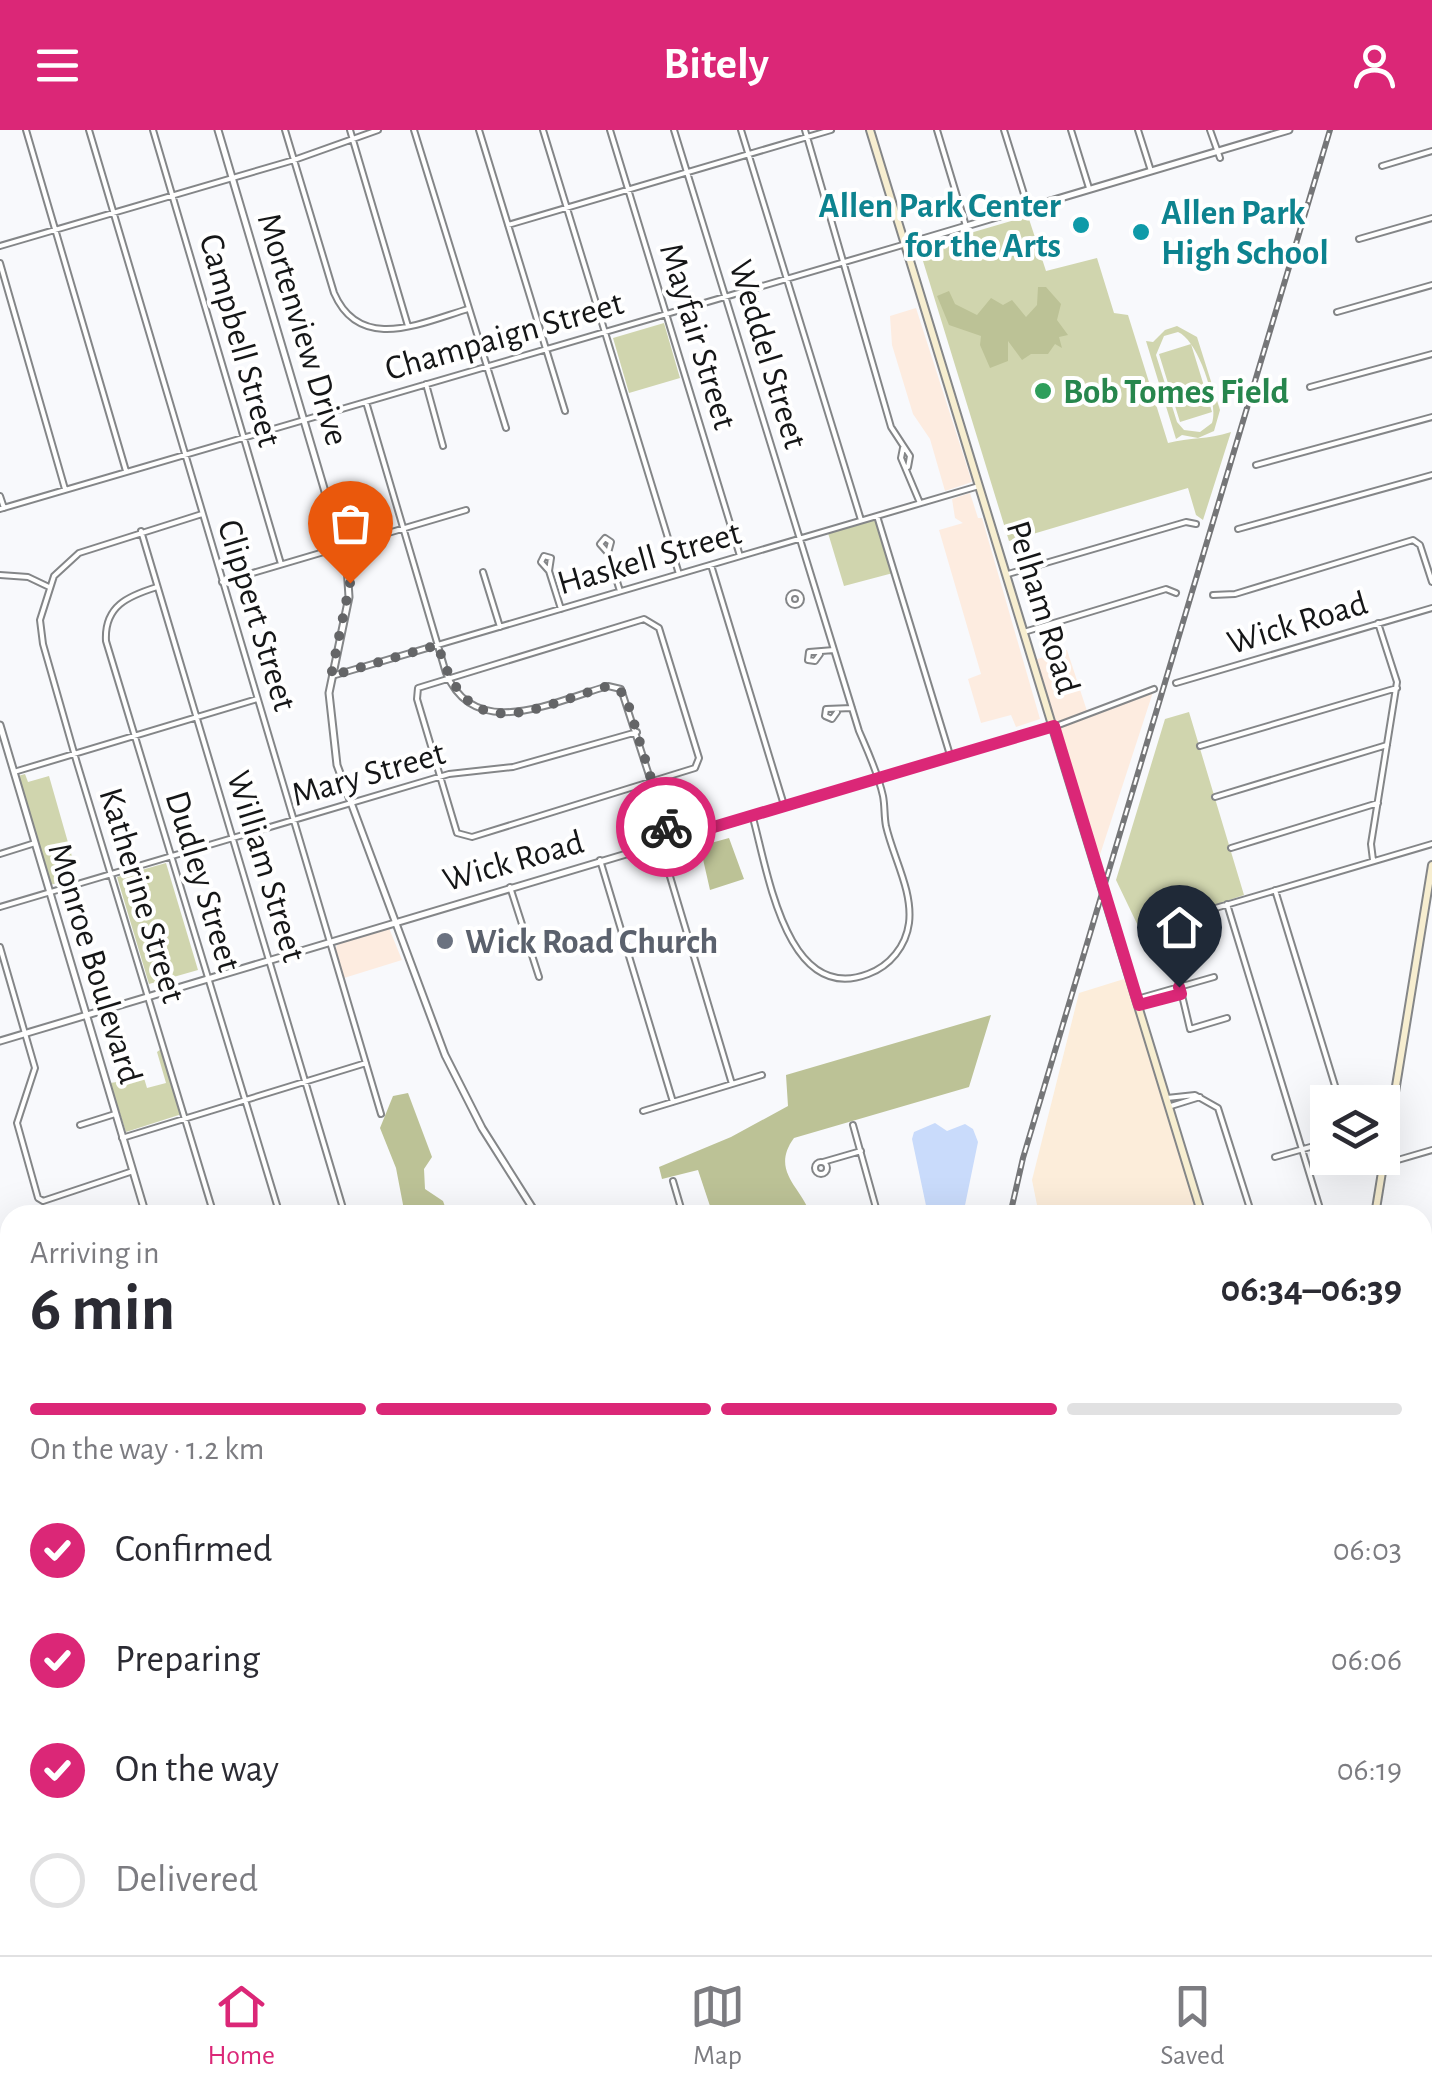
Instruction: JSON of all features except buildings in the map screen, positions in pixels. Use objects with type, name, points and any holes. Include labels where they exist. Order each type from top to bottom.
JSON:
[{"type":"main road","name":"Pelham Road","points":[[870,130],[1199,1205]]},
{"type":"main road","points":[[1395,1085],[1432,866]]},
{"type":"main road","points":[[1377,1205],[1381,1175]]},
{"type":"street","points":[[26,130],[127,472]]},
{"type":"street","name":"Clippert Street","points":[[89,130],[381,1114]]},
{"type":"street","name":"Campbell Street","points":[[154,130],[281,564]]},
{"type":"street","name":"Mortenview Drive","points":[[218,130],[342,546],[349,590],[331,676],[332,742],[350,804],[455,1076],[531,1205]]},
{"type":"street","points":[[285,130],[342,308],[370,329],[408,326],[468,309]]},
{"type":"street","points":[[350,130],[408,326]]},
{"type":"street","points":[[0,246],[294,160],[378,130]]},
{"type":"street","points":[[414,130],[506,428]]},
{"type":"street","points":[[478,130],[564,411]]},
{"type":"street","points":[[543,130],[679,574]]},
{"type":"street","name":"Mayfair Street","points":[[610,130],[740,556]]},
{"type":"street","name":"Weddel Street","points":[[674,130],[852,708],[878,778],[909,918],[896,953],[865,975],[827,976],[798,955],[752,814]]},
{"type":"street","points":[[742,130],[862,520]]},
{"type":"street","points":[[805,130],[846,261],[873,370],[903,448],[910,456],[908,467],[920,503]]},
{"type":"street","points":[[508,225],[831,130]]},
{"type":"street","points":[[937,130],[966,226]]},
{"type":"street","points":[[1004,130],[1028,208]]},
{"type":"street","points":[[1071,130],[1089,189]]},
{"type":"street","points":[[1138,130],[1151,171]]},
{"type":"street","points":[[1210,130],[1219,155]]},
{"type":"street","points":[[906,244],[1151,171],[1219,155],[1289,130]]},
{"type":"street","points":[[1382,166],[1432,152]]},
{"type":"street","points":[[1359,239],[1432,218]]},
{"type":"street","name":"Champaign Street","points":[[2,509],[906,244]]},
{"type":"street","points":[[0,263],[65,490]]},
{"type":"street","points":[[1338,312],[1432,285]]},
{"type":"street","points":[[1310,387],[1432,354]]},
{"type":"street","points":[[426,384],[443,446]]},
{"type":"street","points":[[366,402],[447,677],[468,703],[500,714],[618,687],[637,732],[670,840]]},
{"type":"street","points":[[1256,465],[1432,417]]},
{"type":"street","points":[[1238,529],[1432,474]]},
{"type":"street","name":"Haskell Street","points":[[331,676],[980,486]]},
{"type":"street","points":[[0,496],[2,509]]},
{"type":"street","points":[[222,582],[466,510]]},
{"type":"street","points":[[0,575],[28,577],[48,588],[80,552],[202,514]]},
{"type":"street","points":[[877,516],[951,757]]},
{"type":"street","points":[[1007,574],[1186,522],[1196,524]]},
{"type":"street","name":"William Street","points":[[141,531],[342,1205]]},
{"type":"street","points":[[1213,594],[1235,594],[1413,540],[1419,544],[1432,582]]},
{"type":"street","points":[[608,553],[620,592]]},
{"type":"street","points":[[710,565],[784,805]]},
{"type":"street","points":[[549,570],[561,609]]},
{"type":"street","points":[[483,572],[500,627]]},
{"type":"street","name":"Dudley Street","points":[[157,587],[122,601],[106,628],[134,736],[277,1205]]},
{"type":"street","name":"Katherine Street","points":[[48,588],[41,634],[211,1205]]},
{"type":"street","points":[[1024,632],[1166,590],[1176,593]]},
{"type":"street","points":[[802,597],[816,592]]},
{"type":"street","name":"Wick Road","points":[[1176,684],[1432,608]]},
{"type":"street","points":[[644,619],[654,621],[698,764],[689,772],[653,784],[463,836],[455,829],[418,690],[447,677],[644,619]]},
{"type":"street","points":[[1374,860],[1378,803],[1396,688],[1378,624]]},
{"type":"street","points":[[820,654],[834,650]]},
{"type":"street","points":[[1200,746],[1396,688]]},
{"type":"street","name":"Wick Road","points":[[0,1042],[268,958],[1054,726],[1154,689]]},
{"type":"street","points":[[14,772],[257,699]]},
{"type":"street","points":[[837,712],[852,708]]},
{"type":"street","name":"Monroe Boulevard","points":[[0,725],[3,746],[143,1205]]},
{"type":"street","name":"Mary Street","points":[[0,907],[439,777],[513,767],[637,732]]},
{"type":"street","points":[[1216,797],[1387,745]]},
{"type":"street","points":[[1231,848],[1378,803]]},
{"type":"street","points":[[0,854],[35,843]]},
{"type":"street","points":[[660,843],[732,1084]]},
{"type":"street","points":[[1202,912],[1432,844]]},
{"type":"street","points":[[600,860],[673,1102]]},
{"type":"street","points":[[510,887],[540,978]]},
{"type":"street","points":[[1274,890],[1335,1085]]},
{"type":"street","points":[[1226,904],[1319,1205]]},
{"type":"street","points":[[1166,928],[1190,1029],[1227,1018]]},
{"type":"street","points":[[1170,946],[1201,937]]},
{"type":"street","points":[[0,948],[35,1075],[19,1108],[17,1128],[39,1200],[133,1171]]},
{"type":"street","points":[[1138,1002],[1214,977]]},
{"type":"street","points":[[1138,1002],[1181,994]]},
{"type":"street","points":[[122,1138],[366,1063]]},
{"type":"street","points":[[642,1111],[762,1075]]},
{"type":"street","points":[[1168,1102],[1183,1094],[1212,1101],[1223,1118],[1249,1205]]},
{"type":"street","points":[[80,1125],[115,1114]]},
{"type":"street","points":[[854,1125],[875,1205]]},
{"type":"street","points":[[1276,1157],[1310,1147]]},
{"type":"street","points":[[1400,1159],[1431,1150],[1432,1158]]},
{"type":"street","points":[[823,1162],[861,1151]]},
{"type":"street","points":[[673,1181],[681,1205]]},
{"type":"shaded area","points":[[916,308],[972,482],[945,491],[930,439],[913,414],[892,345],[890,316]]},
{"type":"shaded area","points":[[970,493],[978,518],[982,518],[1040,719],[1016,727],[1011,715],[981,723],[968,679],[981,674],[939,530],[963,523],[955,518],[952,499]]},
{"type":"shaded area","points":[[1067,650],[1087,711],[1154,689],[1096,867],[1034,660]]},
{"type":"shaded area","points":[[389,928],[402,960],[344,978],[335,951],[338,942]]},
{"type":"shaded area","points":[[1124,979],[1138,1002],[1199,1205],[1037,1205],[1032,1180],[1079,993]]},
{"type":"green space","points":[[1028,216],[1046,271],[1097,258],[1114,313],[1128,315],[1168,443],[1231,432],[1203,520],[1196,515],[1188,488],[1009,541],[919,248]]},
{"type":"green space","points":[[1038,287],[1046,287],[1061,304],[1057,320],[1068,335],[1059,337],[1062,348],[1055,344],[1048,354],[1031,354],[1022,360],[1008,341],[1008,361],[990,368],[980,345],[981,336],[949,325],[937,296],[949,291],[955,304],[977,315],[991,298],[1003,305],[1012,300],[1026,317],[1037,305]]},
{"type":"green space","points":[[664,323],[680,378],[629,393],[613,338]]},
{"type":"green space","points":[[1177,326],[1197,337],[1220,410],[1214,431],[1198,438],[1182,435],[1176,439],[1146,341],[1153,342],[1165,330]],"holes":[[[1178,332],[1185,337],[1205,373],[1212,401],[1212,423],[1200,432],[1184,430],[1177,422],[1156,355],[1164,336]]]},
{"type":"green space","points":[[1191,344],[1212,412],[1180,422],[1159,354]]},
{"type":"green space","points":[[875,520],[893,573],[844,586],[828,533]]},
{"type":"green space","points":[[1189,712],[1244,895],[1140,930],[1116,880],[1165,719]]},
{"type":"green space","points":[[25,774],[28,782],[49,776],[75,867],[55,873],[57,883],[50,885],[18,776]]},
{"type":"green space","points":[[729,838],[744,879],[710,890],[700,846]]},
{"type":"green space","points":[[166,863],[198,970],[149,984],[117,877]]},
{"type":"green space","points":[[991,1015],[969,1087],[794,1138],[787,1150],[786,1170],[806,1205],[710,1205],[698,1170],[662,1179],[659,1167],[731,1137],[788,1106],[786,1075]]},
{"type":"green space","points":[[161,1049],[182,1114],[126,1132],[110,1083],[144,1078],[147,1088],[166,1083],[157,1052]]},
{"type":"green space","points":[[408,1093],[432,1157],[424,1169],[425,1189],[444,1205],[403,1205],[396,1168],[380,1128],[393,1096]]},
{"type":"water","points":[[935,1123],[947,1131],[965,1124],[973,1129],[978,1142],[965,1205],[926,1205],[912,1139],[914,1132]]},
{"type":"railway","points":[[1012,1205],[1023,1158],[1330,130]]},
{"type":"way so far","points":[[350,583],[331,676],[438,645],[450,684],[468,703],[484,711],[514,713],[608,686],[618,687],[625,694],[666,827]]},
{"type":"place","name":"Allen Park Center for the Arts","points":[[1081,225]]},
{"type":"place","name":"Allen Park High School","points":[[1141,232]]},
{"type":"place","name":"Bob Tomes Field","points":[[1043,391]]},
{"type":"place","name":"Wick Road Church","points":[[445,941]]},
{"type":"route","points":[[666,827],[670,840],[1054,726],[1139,1005],[1181,994],[1179,987]]}]
